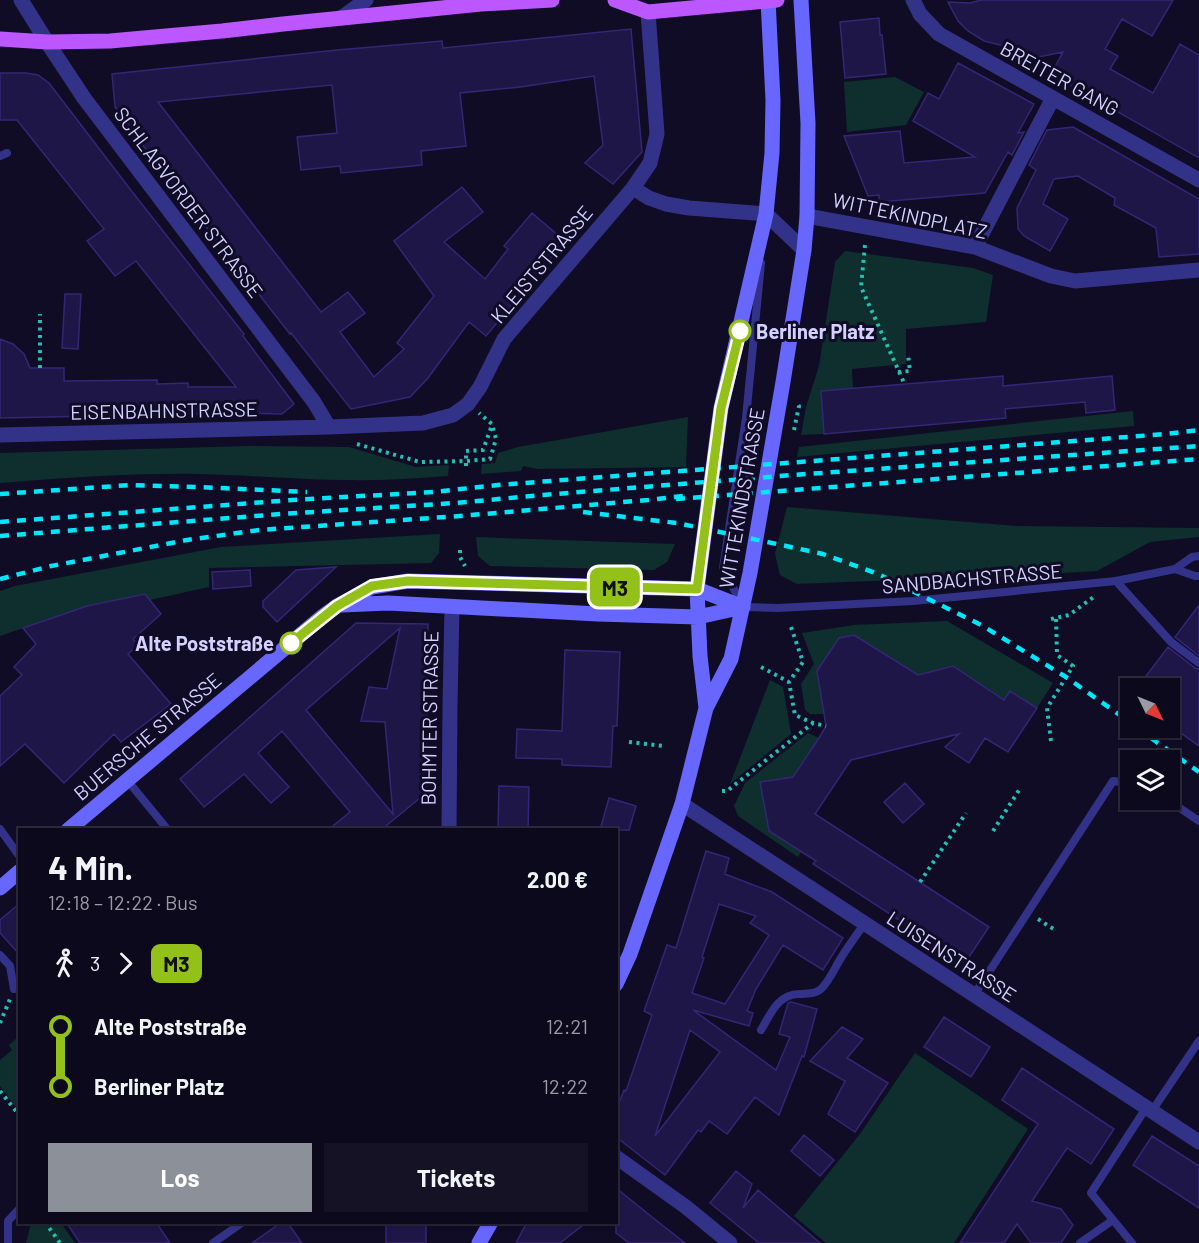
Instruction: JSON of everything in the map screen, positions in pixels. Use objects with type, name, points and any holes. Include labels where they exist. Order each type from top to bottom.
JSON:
[{"type":"main road","points":[[0,39],[47,42],[122,40],[481,4],[552,0]]},
{"type":"main road","points":[[615,0],[648,12],[771,0],[772,153],[766,214]]},
{"type":"main road","name":"WITTEKINDSTRASSE","points":[[743,607],[804,250],[807,216],[808,123],[801,0]]},
{"type":"main road","name":"WITTEKINDSTRASSE","points":[[698,617],[697,589],[721,408],[766,214]]},
{"type":"main road","name":"BUERSCHE STRASSE","points":[[70,828],[323,616],[372,586],[408,581],[697,589],[743,607]]},
{"type":"main road","points":[[337,606],[388,603],[698,617],[743,607],[730,659],[706,708],[681,804],[630,954],[618,980]]},
{"type":"main road","points":[[698,617],[706,708]]},
{"type":"main road","points":[[0,888],[18,873]]},
{"type":"main road","points":[[479,1243],[490,1224]]},
{"type":"street","name":"SCHLAGVORDER STRASSE","points":[[21,0],[84,98],[314,402],[328,427]]},
{"type":"street","points":[[341,18],[366,0]]},
{"type":"street","name":"BREITER GANG","points":[[913,0],[920,14],[939,34],[1199,180]]},
{"type":"street","name":"KLEISTSTRASSE","points":[[328,427],[423,423],[453,416],[468,404],[480,387],[504,339],[633,188],[650,163],[657,134],[648,12]]},
{"type":"street","points":[[975,247],[1053,98]]},
{"type":"street","points":[[633,188],[649,198],[666,204],[766,214],[804,250]]},
{"type":"street","name":"WITTEKINDPLATZ","points":[[807,216],[975,247],[1051,276],[1076,280],[1199,270]]},
{"type":"street","name":"EISENBAHNSTRASSE","points":[[0,435],[328,427]]},
{"type":"street","name":"BOHMTER STRASSE","points":[[449,828],[452,606]]},
{"type":"street","name":"LUISENSTRASSE","points":[[681,804],[1199,1142]]},
{"type":"street","points":[[618,1158],[686,1207],[730,1243]]},
{"type":"lane","name":"WITTEKINDSTRASSE","points":[[743,607],[723,568],[746,418],[766,214]]},
{"type":"lane","name":"SANDBACHSTRASSE","points":[[743,607],[778,608],[913,601],[1116,581],[1175,569],[1192,557],[1199,556]]},
{"type":"lane","points":[[1175,569],[1199,576]]},
{"type":"lane","points":[[1116,581],[1171,642],[1199,663]]},
{"type":"lane","points":[[127,780],[166,828]]},
{"type":"lane","points":[[974,995],[1113,781],[1120,782]]},
{"type":"lane","points":[[1180,808],[1199,821]]},
{"type":"lane","points":[[0,829],[18,854]]},
{"type":"lane","points":[[761,1030],[773,1008],[783,998],[818,991],[829,980],[841,957],[864,924]]},
{"type":"lane","points":[[0,955],[10,966],[14,989]]},
{"type":"lane","points":[[1132,1243],[1091,1193],[1199,1041]]},
{"type":"lane","points":[[8,1243],[8,1221],[18,1210]]},
{"type":"lane","points":[[1080,1243],[1113,1220]]},
{"type":"lane","points":[[213,1243],[240,1224]]},
{"type":"path","points":[[865,245],[861,287],[905,385]]},
{"type":"path","points":[[40,314],[40,368]]},
{"type":"path","points":[[898,372],[910,371],[909,355]]},
{"type":"path","points":[[349,442],[420,462],[466,463],[490,459],[496,439],[492,424],[483,450],[466,451],[466,463]]},
{"type":"path","points":[[460,550],[460,557]]},
{"type":"path","points":[[1051,741],[1047,708],[1073,666],[1057,655],[1053,618],[1069,615],[1116,581]]},
{"type":"path","points":[[791,627],[803,662],[789,682],[795,715],[826,726]]},
{"type":"path","points":[[761,668],[789,682]]},
{"type":"path","points":[[722,791],[727,791],[813,723]]},
{"type":"path","points":[[629,742],[664,746]]},
{"type":"path","points":[[993,831],[1022,787]]},
{"type":"path","points":[[920,882],[966,813]]},
{"type":"path","points":[[1028,912],[1055,930]]},
{"type":"path","points":[[0,1023],[14,989]]},
{"type":"path","points":[[0,1091],[18,1114]]},
{"type":"path","points":[[46,1224],[60,1243]]},
{"type":"green space","points":[[895,77],[924,92],[906,125],[847,132],[844,82]]},
{"type":"green space","points":[[845,251],[973,268],[993,275],[986,322],[906,329],[906,364],[852,369],[853,389],[821,392],[824,434],[801,435],[806,407],[819,366],[835,262]]},
{"type":"green space","points":[[1133,411],[1134,426],[797,457],[799,447]]},
{"type":"green space","points":[[688,417],[686,467],[538,469],[523,466],[521,471],[481,474],[482,464],[495,463],[498,453],[518,447]]},
{"type":"green space","points":[[249,446],[349,447],[416,467],[449,465],[448,476],[364,480],[172,474],[98,476],[0,483],[0,453]]},
{"type":"green space","points":[[787,507],[1016,526],[1199,528],[1199,537],[1150,542],[1097,571],[797,584],[780,575],[775,554]]},
{"type":"green space","points":[[440,534],[439,553],[431,563],[209,568],[209,587],[150,600],[144,594],[87,606],[0,636],[0,591],[15,586],[221,547]]},
{"type":"green space","points":[[476,537],[675,544],[667,562],[654,570],[490,566],[478,556]]},
{"type":"green space","points":[[947,621],[1053,683],[1037,708],[1011,691],[1004,700],[953,666],[918,675],[854,635],[839,639],[817,671],[824,714],[810,714],[805,710],[801,684],[814,664],[802,633],[854,625]]},
{"type":"green space","points":[[770,680],[783,687],[791,734],[730,784]]},
{"type":"green space","points":[[808,733],[819,738],[793,777],[761,782],[769,831],[801,852],[798,857],[738,816],[734,806],[745,783]]},
{"type":"green space","points":[[18,1037],[18,1110],[0,1086],[0,1060],[12,1050],[9,1045]]},
{"type":"green space","points":[[915,1053],[1028,1129],[954,1243],[826,1243],[794,1216],[860,1134]]},
{"type":"green space","points":[[31,1224],[62,1224],[75,1243],[26,1243]]},
{"type":"building","points":[[981,0],[1173,0],[1152,36],[1122,19],[1105,49],[1118,56],[1110,69],[1153,93],[1180,44],[1199,55],[1199,158],[1051,74],[1063,52],[1024,60],[1019,57],[1015,46],[984,41],[968,31],[958,21],[948,2],[970,3]]},
{"type":"building","points":[[879,18],[886,74],[845,78],[840,22]]},
{"type":"building","points":[[631,29],[642,152],[613,184],[585,163],[603,145],[594,76],[460,93],[466,146],[421,151],[422,165],[341,173],[340,166],[301,170],[297,137],[337,133],[332,85],[158,102],[321,312],[348,292],[365,313],[340,332],[374,377],[404,349],[397,343],[434,296],[394,241],[462,187],[483,212],[444,242],[485,279],[508,249],[504,246],[532,213],[565,241],[486,336],[469,322],[428,378],[410,397],[351,409],[153,159],[115,107],[112,74],[337,50],[442,41],[443,48]]},
{"type":"building","points":[[958,63],[1034,104],[1018,133],[1024,132],[1012,155],[1008,152],[985,193],[879,202],[879,195],[868,196],[844,136],[900,131],[904,163],[975,157],[913,121],[928,93],[939,99]]},
{"type":"building","points":[[0,73],[38,75],[49,83],[244,334],[243,336],[294,404],[282,414],[0,418],[0,339],[13,344],[24,354],[30,368],[64,368],[64,381],[157,380],[157,384],[188,383],[188,387],[236,387],[136,261],[115,276],[87,241],[104,229],[17,120],[0,120]]},
{"type":"building","points":[[1073,127],[1199,199],[1199,254],[1159,257],[1156,228],[1114,205],[1115,198],[1078,176],[1054,179],[1043,204],[1068,219],[1050,251],[1024,236],[1018,229],[1017,208],[1036,170],[1029,165],[1047,130]]},
{"type":"building","points":[[65,294],[81,294],[78,349],[62,348]]},
{"type":"building","points":[[1003,376],[1003,386],[1112,376],[1115,410],[1086,413],[1085,402],[1005,409],[1006,418],[824,434],[821,391]]},
{"type":"building","points":[[336,567],[277,622],[263,607],[263,601],[296,570]]},
{"type":"building","points":[[250,570],[251,586],[213,589],[212,572]]},
{"type":"building","points":[[145,594],[161,614],[133,639],[138,645],[128,654],[171,704],[121,742],[114,734],[64,783],[25,744],[0,766],[0,696],[22,675],[14,667],[36,644],[23,628],[87,606]]},
{"type":"building","points":[[1199,605],[1199,656],[1175,637]]},
{"type":"building","points":[[356,623],[428,624],[426,793],[383,828],[330,828],[350,812],[282,731],[258,753],[289,787],[271,803],[244,774],[204,807],[180,779]],"holes":[[[400,628],[387,689],[369,687],[361,721],[385,722],[393,814],[306,710]]]},
{"type":"building","points":[[854,635],[918,675],[953,666],[1004,700],[1010,691],[1037,708],[1008,752],[985,738],[969,763],[945,747],[959,734],[851,760],[815,814],[989,927],[965,963],[813,864],[816,861],[769,831],[760,782],[793,777],[819,738],[826,726],[817,671],[839,638]]},
{"type":"building","points":[[1168,647],[1199,669],[1199,746],[1180,732],[1180,678],[1145,678]]},
{"type":"building","points":[[565,650],[620,652],[617,726],[613,726],[611,767],[562,765],[562,759],[516,758],[517,729],[562,731]]},
{"type":"building","points":[[905,783],[924,804],[903,823],[884,802]]},
{"type":"building","points":[[499,786],[529,787],[528,828],[498,828]]},
{"type":"building","points":[[609,798],[636,806],[629,830],[601,828]]},
{"type":"building","points":[[706,851],[729,858],[725,874],[772,892],[843,938],[823,970],[783,945],[756,989],[747,1011],[753,1013],[749,1026],[693,1010],[776,1070],[790,1037],[779,1034],[788,1003],[817,1009],[804,1057],[802,1056],[779,1115],[755,1097],[727,1134],[709,1121],[701,1132],[698,1130],[665,1175],[618,1139],[618,1106],[624,1090],[626,1091],[652,1015],[644,1011],[667,945],[676,948]],"holes":[[[719,904],[756,916],[750,923],[769,935],[725,1004],[692,993]],[[690,1030],[720,1052],[655,1136]]]},
{"type":"building","points":[[18,905],[18,953],[0,933],[0,920]]},
{"type":"building","points":[[944,1017],[990,1047],[971,1077],[924,1047]]},
{"type":"building","points":[[842,1027],[863,1039],[847,1058],[888,1083],[855,1132],[828,1114],[845,1081],[810,1061]]},
{"type":"building","points":[[1022,1068],[1114,1129],[1091,1164],[1067,1148],[1032,1201],[1061,1209],[1073,1225],[1061,1243],[1031,1243],[1017,1224],[1004,1243],[960,1243],[1038,1124],[1002,1100]]},
{"type":"building","points":[[804,1135],[834,1160],[820,1176],[791,1151]]},
{"type":"building","points":[[1152,1136],[1199,1166],[1199,1208],[1133,1165]]},
{"type":"building","points":[[736,1171],[752,1184],[743,1208],[758,1190],[820,1243],[759,1243],[710,1203]]},
{"type":"building","points":[[618,1190],[685,1243],[629,1243],[616,1233]]},
{"type":"building","points":[[67,1224],[157,1224],[170,1243],[80,1243]]},
{"type":"building","points":[[279,1224],[288,1224],[302,1243],[252,1243]]},
{"type":"building","points":[[386,1224],[426,1224],[426,1243],[386,1243]]},
{"type":"building","points":[[526,1224],[584,1224],[560,1243],[516,1243]]},
{"type":"railway","points":[[0,522],[433,492],[1199,430]]},
{"type":"railway","points":[[0,536],[1199,446]]},
{"type":"railway","points":[[676,499],[1199,459]]},
{"type":"railway","points":[[0,494],[131,485],[307,492]]},
{"type":"railway","points":[[0,579],[51,566],[187,540],[259,530],[460,516],[683,496]]},
{"type":"railway","points":[[583,512],[677,523],[777,544],[823,554],[878,574],[983,626],[1066,677],[1120,715]]},
{"type":"railway","points":[[1151,738],[1199,772]]},
{"type":"bus line","name":"M3","points":[[291,643],[337,606],[372,586],[408,581],[697,589],[721,408],[740,331]]},
{"type":"place","name":"Berliner Platz","points":[[740,331]]},
{"type":"place","name":"Alte Poststraße","points":[[291,643]]}]
